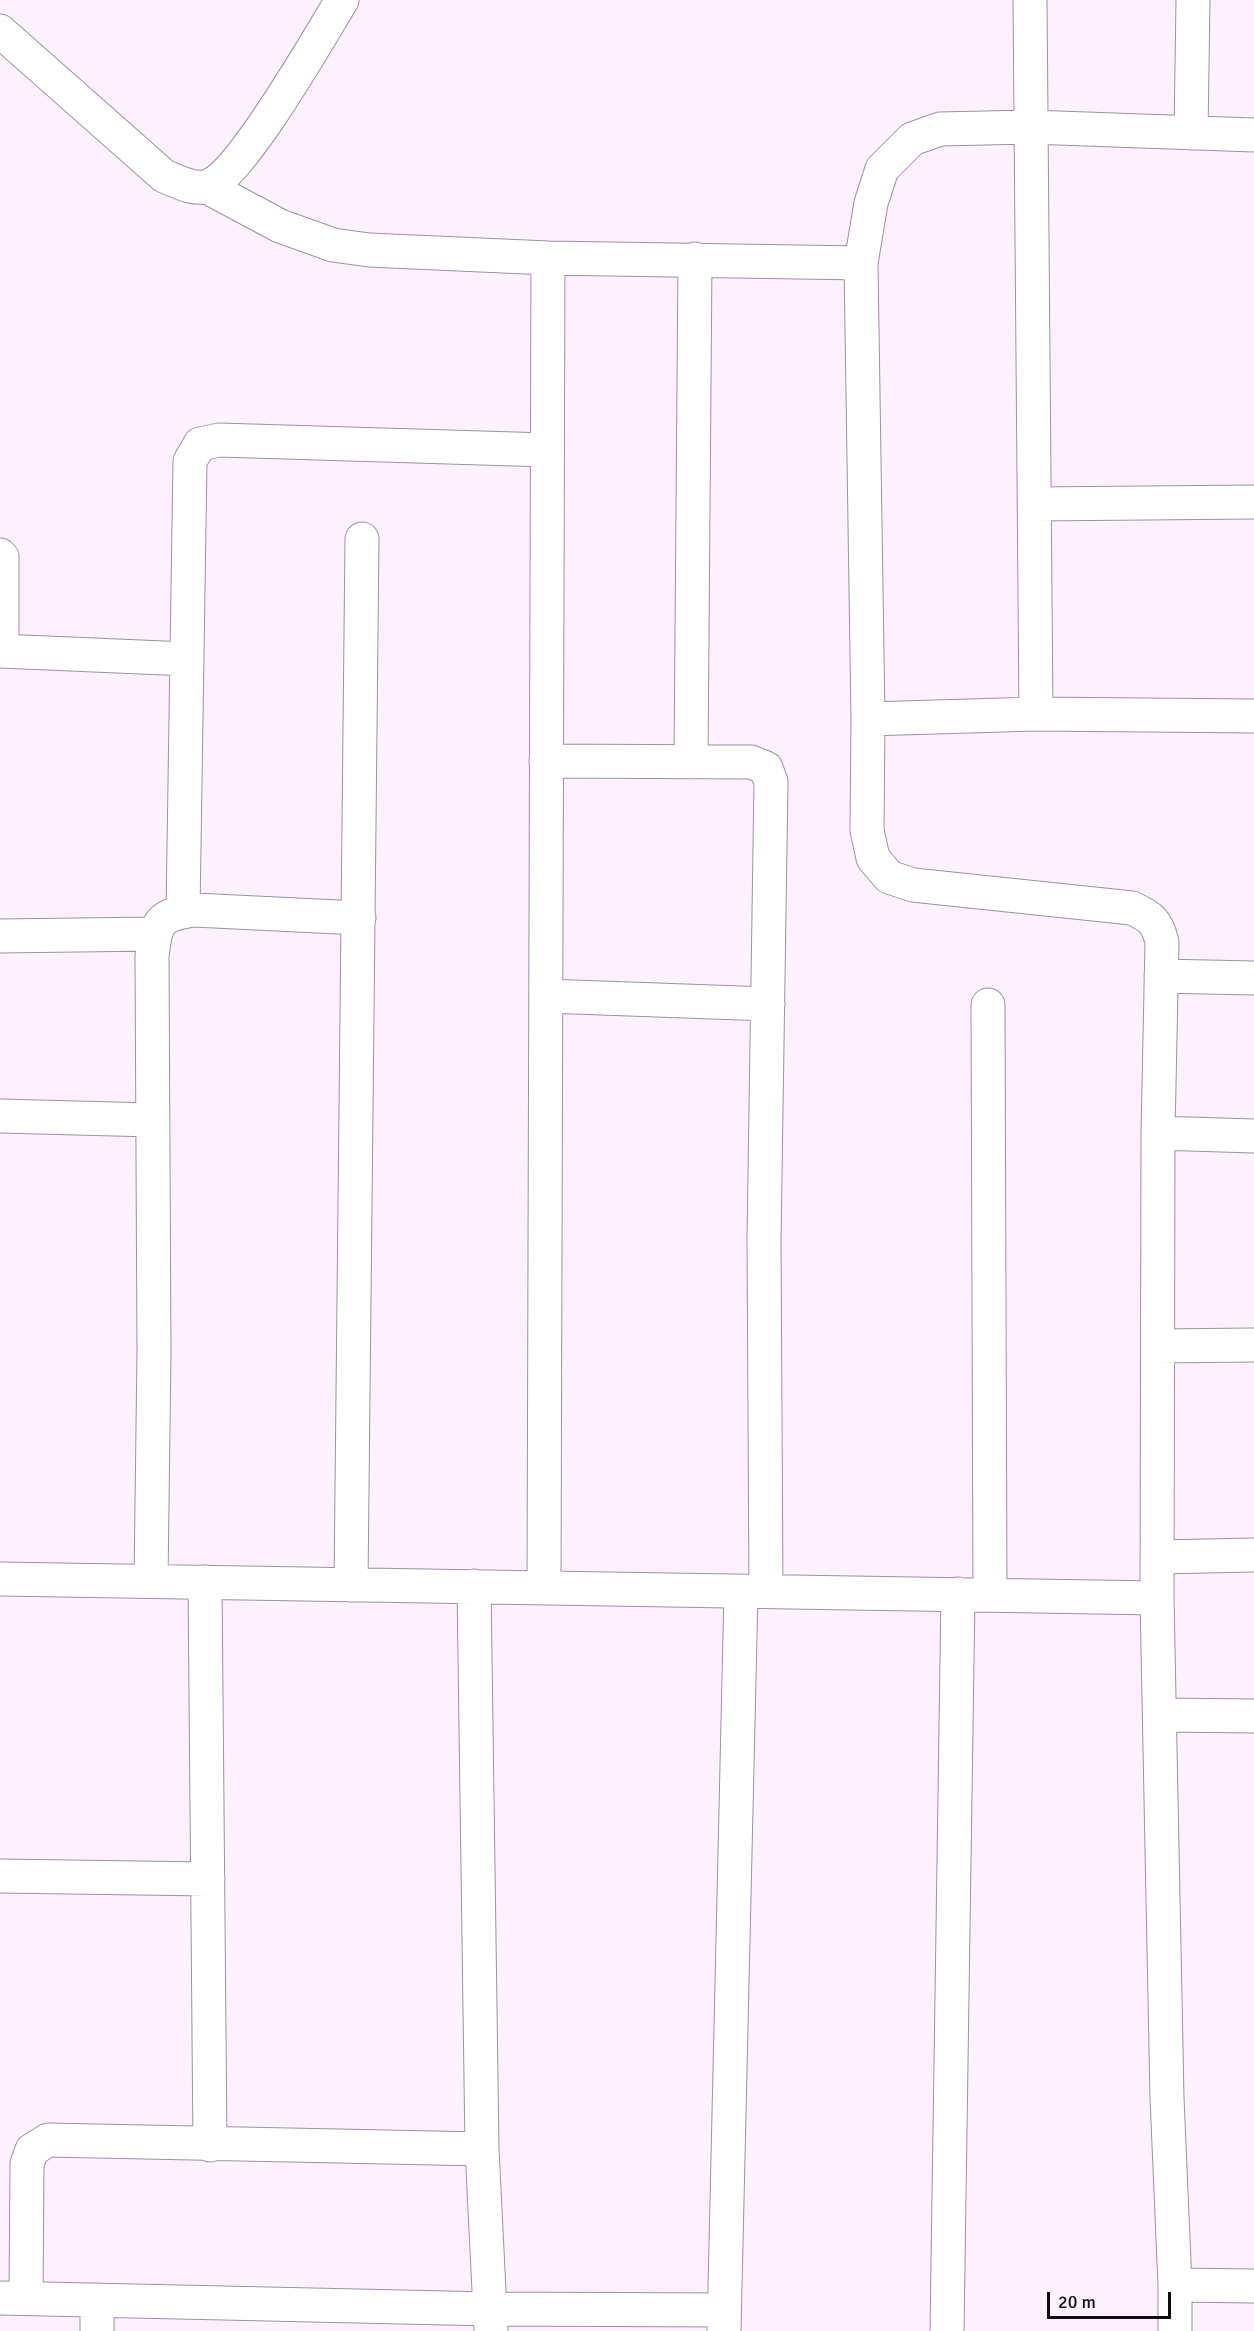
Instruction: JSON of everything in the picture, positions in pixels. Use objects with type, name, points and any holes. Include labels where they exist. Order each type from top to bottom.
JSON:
[{"type":"street","points":[[207,187],[225,176],[246,151],[342,0]]},
{"type":"street","points":[[1030,0],[1036,714]]},
{"type":"street","points":[[1191,133],[1193,0]]},
{"type":"street","points":[[0,31],[164,176],[185,185],[207,187],[280,226],[333,245],[369,250],[548,258],[861,263]]},
{"type":"street","points":[[1175,2331],[1167,2098],[1157,1598],[1158,1133],[1162,942],[1158,927],[1148,916],[1132,908],[913,885],[889,877],[873,858],[867,830],[868,719],[861,263],[871,202],[882,169],[912,139],[940,129],[1030,127],[1254,135]]},
{"type":"street","points":[[544,1586],[548,258]]},
{"type":"street","points":[[691,762],[695,259]]},
{"type":"street","points":[[183,912],[190,462],[200,444],[219,440],[547,450]]},
{"type":"street","points":[[1035,504],[1254,502]]},
{"type":"street","points":[[351,1585],[362,539]]},
{"type":"street","points":[[0,555],[3,557],[1,651],[187,659]]},
{"type":"street","points":[[868,719],[1036,714],[1254,716]]},
{"type":"street","points":[[482,2149],[48,2140],[32,2150],[27,2164],[13,2298],[97,2315],[724,2321],[753,1591],[764,1240],[771,782],[765,768],[751,762],[546,760]]},
{"type":"street","points":[[151,1581],[154,1352],[152,956],[155,934],[162,921],[174,912],[194,910],[359,918]]},
{"type":"street","points":[[0,936],[155,934]]},
{"type":"street","points":[[1161,976],[1254,978]]},
{"type":"street","points":[[546,996],[768,1004]]},
{"type":"street","points":[[987,1005],[990,1595]]},
{"type":"street","points":[[0,1116],[153,1120]]},
{"type":"street","points":[[1158,1133],[1254,1136]]},
{"type":"street","points":[[1158,1346],[1254,1345]]},
{"type":"street","points":[[1158,1557],[1254,1555]]},
{"type":"street","points":[[0,1579],[544,1586],[1157,1598]]},
{"type":"street","points":[[206,1582],[210,2145]]},
{"type":"street","points":[[474,1586],[482,2149],[491,2320]]},
{"type":"street","points":[[947,2331],[958,1594]]},
{"type":"street","points":[[1160,1715],[1254,1716]]},
{"type":"street","points":[[0,1876],[208,1879]]},
{"type":"street","points":[[1175,2284],[1254,2286]]}]
